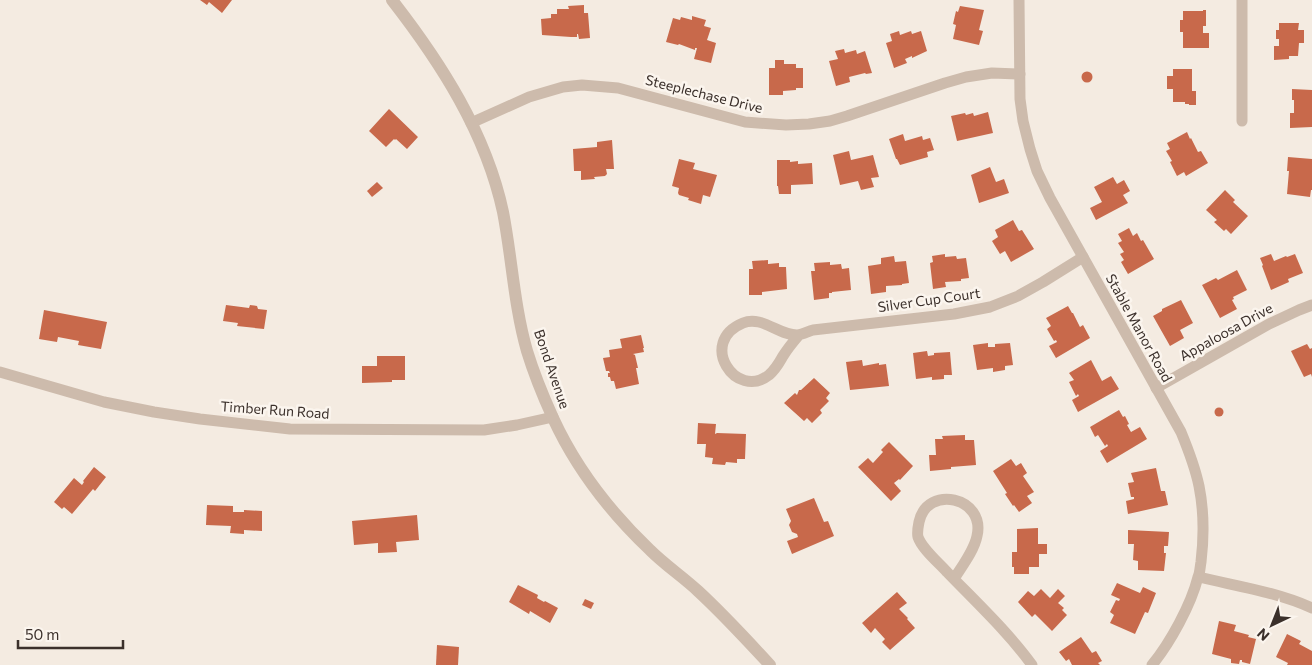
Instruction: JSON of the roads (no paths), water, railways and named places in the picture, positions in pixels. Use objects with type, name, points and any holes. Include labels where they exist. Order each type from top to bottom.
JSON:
[{"type":"street","name":"Bond Avenue","points":[[392,0],[420,35],[447,77],[485,154],[502,211],[527,351],[552,417],[565,441],[588,479],[628,529],[697,590],[770,665]]},
{"type":"street","name":"Stable Manor Road","points":[[1020,0],[1020,99],[1023,121],[1037,171],[1050,198],[1181,432],[1199,486],[1203,514],[1199,577],[1177,626],[1152,665]]},
{"type":"street","points":[[1242,0],[1242,121]]},
{"type":"street","name":"Steeplechase Drive","points":[[471,123],[529,97],[563,87],[582,86],[618,88],[745,122],[777,125],[809,124],[847,116],[945,82],[966,77],[992,73],[1020,74]]},
{"type":"street","name":"Silver Cup Court","points":[[799,335],[813,330],[954,314],[990,306],[1026,291],[1083,257]]},
{"type":"street","name":"Appaloosa Drive","points":[[1156,388],[1269,324],[1312,305]]},
{"type":"street","points":[[746,322],[760,322],[788,333],[799,335],[789,347],[778,366],[761,379],[739,378],[723,361],[723,341],[733,329],[746,322]]},
{"type":"street","name":"Timber Run Road","points":[[0,372],[104,402],[154,412],[290,429],[484,430],[552,417]]},
{"type":"street","points":[[954,579],[976,541],[978,524],[972,510],[967,505],[958,500],[943,498],[928,506],[922,512],[917,529],[918,538],[924,548],[1000,628],[1032,665]]},
{"type":"street","points":[[1199,577],[1276,595],[1300,602],[1312,608]]}]
